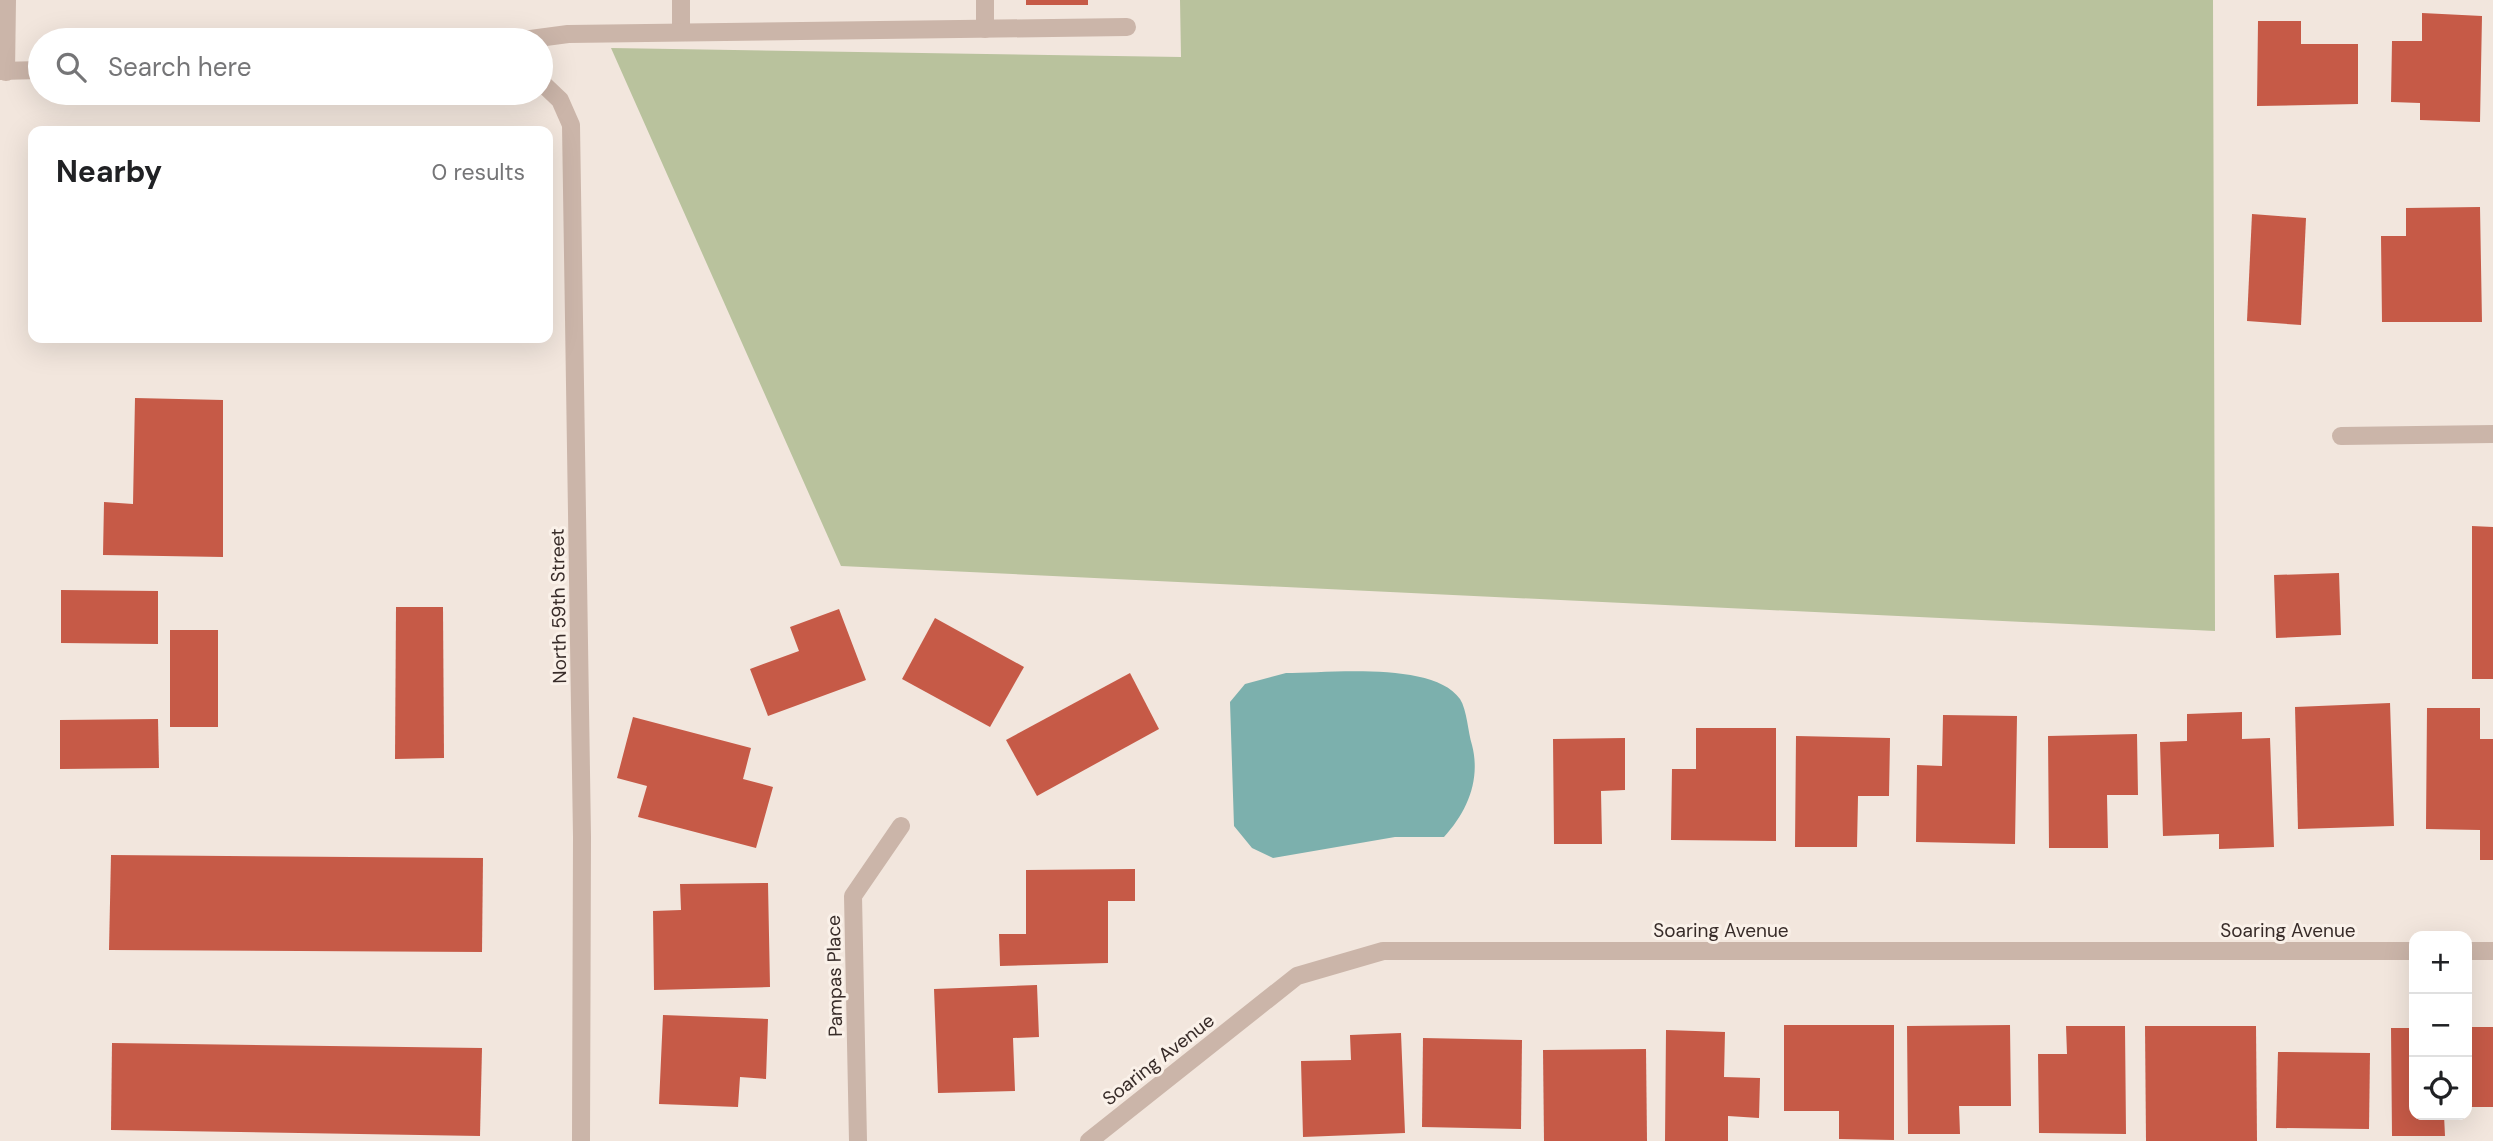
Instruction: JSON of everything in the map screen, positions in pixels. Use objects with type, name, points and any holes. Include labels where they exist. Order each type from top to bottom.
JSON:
[{"type":"street","points":[[7,0],[3,71],[28,70]]},
{"type":"street","points":[[681,0],[681,33]]},
{"type":"street","points":[[985,0],[985,29]]},
{"type":"street","points":[[553,36],[1127,27]]},
{"type":"street","name":"North 59th Street","points":[[553,93],[560,100],[571,125],[582,837],[581,1141]]},
{"type":"street","points":[[2341,436],[2493,434]]},
{"type":"street","name":"Pampas Place","points":[[858,1141],[853,896],[901,825]]},
{"type":"street","name":"Soaring Avenue","points":[[1089,1141],[1297,976],[1382,951],[2409,951]]},
{"type":"street","points":[[2472,951],[2493,951]]},
{"type":"green space","points":[[1180,0],[2213,0],[2215,631],[841,566],[611,48],[1181,57]]},
{"type":"water","points":[[1353,671],[1405,674],[1447,687],[1460,699],[1472,745],[1475,771],[1465,806],[1444,837],[1395,837],[1273,858],[1252,848],[1234,826],[1230,702],[1245,684],[1286,673]]},
{"type":"building","points":[[1026,0],[1088,0],[1088,5],[1026,5]]},
{"type":"building","points":[[2422,13],[2482,16],[2480,122],[2420,120],[2420,103],[2391,102],[2392,41],[2422,41]]},
{"type":"building","points":[[2258,21],[2301,21],[2301,44],[2358,44],[2358,104],[2257,106]]},
{"type":"building","points":[[2480,207],[2482,322],[2382,322],[2381,236],[2406,236],[2406,208]]},
{"type":"building","points":[[2252,214],[2306,218],[2301,325],[2247,321]]},
{"type":"building","points":[[135,398],[223,400],[223,557],[103,555],[104,502],[133,504]]},
{"type":"building","points":[[2472,526],[2493,527],[2493,679],[2472,679]]},
{"type":"building","points":[[2339,573],[2341,635],[2276,638],[2274,575]]},
{"type":"building","points":[[61,590],[158,591],[158,644],[61,643]]},
{"type":"building","points":[[396,607],[443,607],[444,758],[395,759]]},
{"type":"building","points":[[839,609],[866,680],[768,716],[750,669],[799,651],[790,627]]},
{"type":"building","points":[[935,618],[1024,667],[990,727],[902,679]]},
{"type":"building","points":[[170,630],[218,630],[218,727],[170,727]]},
{"type":"building","points":[[1130,673],[1159,729],[1037,796],[1006,740]]},
{"type":"building","points":[[2390,703],[2394,826],[2298,829],[2295,707]]},
{"type":"building","points":[[2427,708],[2480,708],[2480,739],[2493,739],[2493,860],[2480,860],[2480,830],[2426,829]]},
{"type":"building","points":[[2242,712],[2242,739],[2270,738],[2274,847],[2219,849],[2219,834],[2163,836],[2160,742],[2187,741],[2187,714]]},
{"type":"building","points":[[1943,715],[2017,716],[2015,844],[1916,842],[1917,765],[1942,766]]},
{"type":"building","points":[[633,717],[751,748],[743,779],[773,787],[756,848],[638,817],[647,786],[617,778]]},
{"type":"building","points":[[158,719],[159,768],[60,769],[60,720]]},
{"type":"building","points":[[1696,728],[1776,728],[1776,841],[1671,840],[1672,769],[1696,769]]},
{"type":"building","points":[[2137,734],[2138,795],[2107,795],[2108,848],[2049,848],[2048,736]]},
{"type":"building","points":[[1796,736],[1890,738],[1889,796],[1858,796],[1857,847],[1795,847]]},
{"type":"building","points":[[1625,738],[1625,790],[1601,791],[1602,844],[1554,844],[1553,739]]},
{"type":"building","points":[[111,855],[483,858],[482,952],[109,950]]},
{"type":"building","points":[[1135,869],[1135,901],[1108,901],[1108,963],[1000,966],[999,934],[1026,934],[1026,870]]},
{"type":"building","points":[[768,883],[770,987],[654,990],[653,911],[681,910],[680,884]]},
{"type":"building","points":[[1037,985],[1039,1037],[1013,1038],[1015,1091],[938,1093],[934,989]]},
{"type":"building","points":[[663,1015],[768,1019],[766,1079],[740,1077],[738,1107],[659,1104]]},
{"type":"building","points":[[1784,1025],[1894,1025],[1894,1140],[1839,1139],[1839,1111],[1784,1111]]},
{"type":"building","points":[[2010,1025],[2011,1106],[1959,1106],[1960,1134],[1908,1134],[1907,1026]]},
{"type":"building","points":[[2066,1026],[2125,1026],[2126,1134],[2039,1133],[2038,1054],[2067,1054]]},
{"type":"building","points":[[2145,1026],[2256,1026],[2257,1141],[2146,1141]]},
{"type":"building","points":[[2472,1027],[2493,1027],[2493,1107],[2472,1107]]},
{"type":"building","points":[[2391,1028],[2409,1028],[2409,1120],[2444,1120],[2445,1136],[2392,1136]]},
{"type":"building","points":[[1666,1030],[1725,1032],[1724,1077],[1760,1078],[1759,1118],[1728,1116],[1728,1141],[1665,1141]]},
{"type":"building","points":[[1401,1033],[1405,1133],[1303,1137],[1301,1061],[1351,1060],[1350,1035]]},
{"type":"building","points":[[1423,1038],[1522,1040],[1521,1129],[1422,1127]]},
{"type":"building","points":[[112,1043],[482,1048],[480,1136],[111,1130]]},
{"type":"building","points":[[1646,1049],[1647,1141],[1544,1141],[1543,1050]]},
{"type":"building","points":[[2278,1052],[2370,1053],[2369,1129],[2276,1128]]}]
